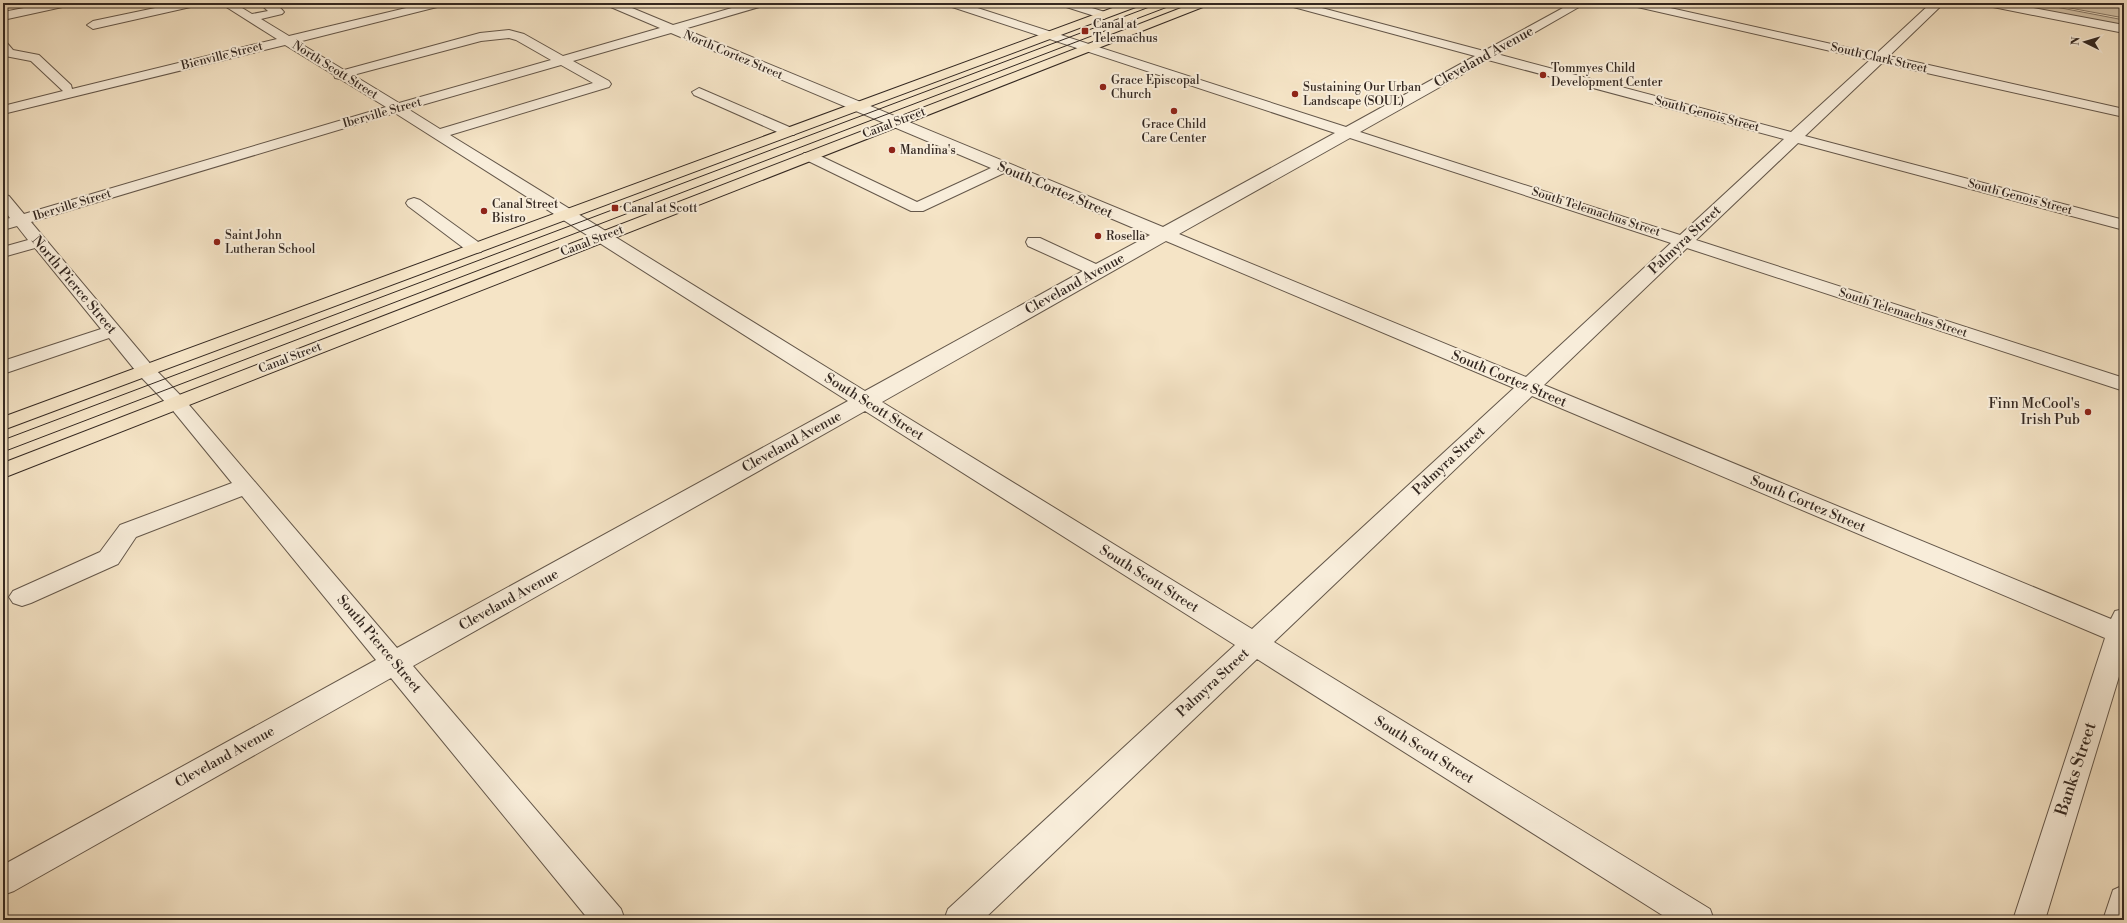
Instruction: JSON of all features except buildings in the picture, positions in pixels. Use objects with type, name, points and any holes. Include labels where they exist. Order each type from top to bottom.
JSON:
[{"type":"main road","name":"Canal Street","points":[[3,424],[1136,3]]},
{"type":"main road","name":"Canal Street","points":[[3,471],[1204,3]]},
{"type":"street","points":[[3,16],[67,3]]},
{"type":"street","points":[[93,25],[195,3]]},
{"type":"street","name":"North Scott Street","points":[[226,3],[284,38],[340,75],[439,134],[565,215]]},
{"type":"street","points":[[251,18],[278,12],[265,3]]},
{"type":"street","name":"Bienville Street","points":[[3,110],[419,3]]},
{"type":"street","name":"Bienville Street","points":[[3,103],[441,3]]},
{"type":"street","name":"North Cortez Street","points":[[610,3],[895,123]]},
{"type":"street","name":"Iberville Street","points":[[3,226],[397,108],[762,3]]},
{"type":"street","name":"South Telemachus Street","points":[[950,3],[2124,385]]},
{"type":"street","points":[[1064,3],[1104,15]]},
{"type":"street","name":"South Genois Street","points":[[1290,3],[2124,225]]},
{"type":"street","name":"Cleveland Avenue","points":[[3,881],[1580,3]]},
{"type":"street","name":"South Clark Street","points":[[1633,3],[2124,113]]},
{"type":"street","name":"Palmyra Street","points":[[960,920],[1938,3]]},
{"type":"street","points":[[1988,3],[2124,29]]},
{"type":"street","points":[[340,75],[480,37],[498,34],[520,37],[604,84],[439,134]]},
{"type":"street","points":[[3,46],[9,52],[35,58],[66,88]]},
{"type":"street","points":[[699,92],[789,132]]},
{"type":"street","name":"South Cortez Street","points":[[895,123],[1528,387],[2122,629]]},
{"type":"street","points":[[809,156],[916,208],[1003,168]]},
{"type":"street","points":[[70,191],[136,172],[149,172],[163,178]]},
{"type":"street","name":"North Pierce Street","points":[[3,200],[146,371]]},
{"type":"street","points":[[414,203],[476,248]]},
{"type":"street","name":"South Scott Street","points":[[565,215],[1698,920]]},
{"type":"street","points":[[3,252],[38,242]]},
{"type":"street","points":[[1034,242],[1098,272]]},
{"type":"street","points":[[3,368],[112,331]]},
{"type":"street","name":"South Pierce Street","points":[[146,371],[176,403],[246,486],[609,920]]},
{"type":"street","points":[[22,597],[109,558],[128,531],[200,506],[246,486]]},
{"type":"street","name":"Banks Street","points":[[2029,920],[2122,629]]},
{"type":"street","points":[[2119,920],[2124,900]]},
{"type":"shaded area","points":[[2001,3],[2035,3],[2124,20],[2124,27]]},
{"type":"shaded area","points":[[2043,3],[2124,3],[2124,18]]},
{"type":"tram line","points":[[3,440],[1160,3]]},
{"type":"tram line","points":[[3,452],[1178,3]]},
{"type":"place","name":"Canal at Telemachus","points":[[1085,31]]},
{"type":"place","name":"Tommyes Child Development Center","points":[[1543,75]]},
{"type":"place","name":"Grace Episcopal Church","points":[[1103,87]]},
{"type":"place","name":"Sustaining Our Urban Landscape (SOUL)","points":[[1295,94]]},
{"type":"place","name":"Grace Child Care Center","points":[[1174,111]]},
{"type":"place","name":"Mandina's","points":[[892,150]]},
{"type":"place","name":"Canal at Scott","points":[[615,208]]},
{"type":"place","name":"Canal Street Bistro","points":[[484,211]]},
{"type":"place","name":"Rosella","points":[[1098,236]]},
{"type":"place","name":"Saint John Lutheran School","points":[[217,242]]},
{"type":"place","name":"Finn McCool's Irish Pub","points":[[2088,412]]}]
